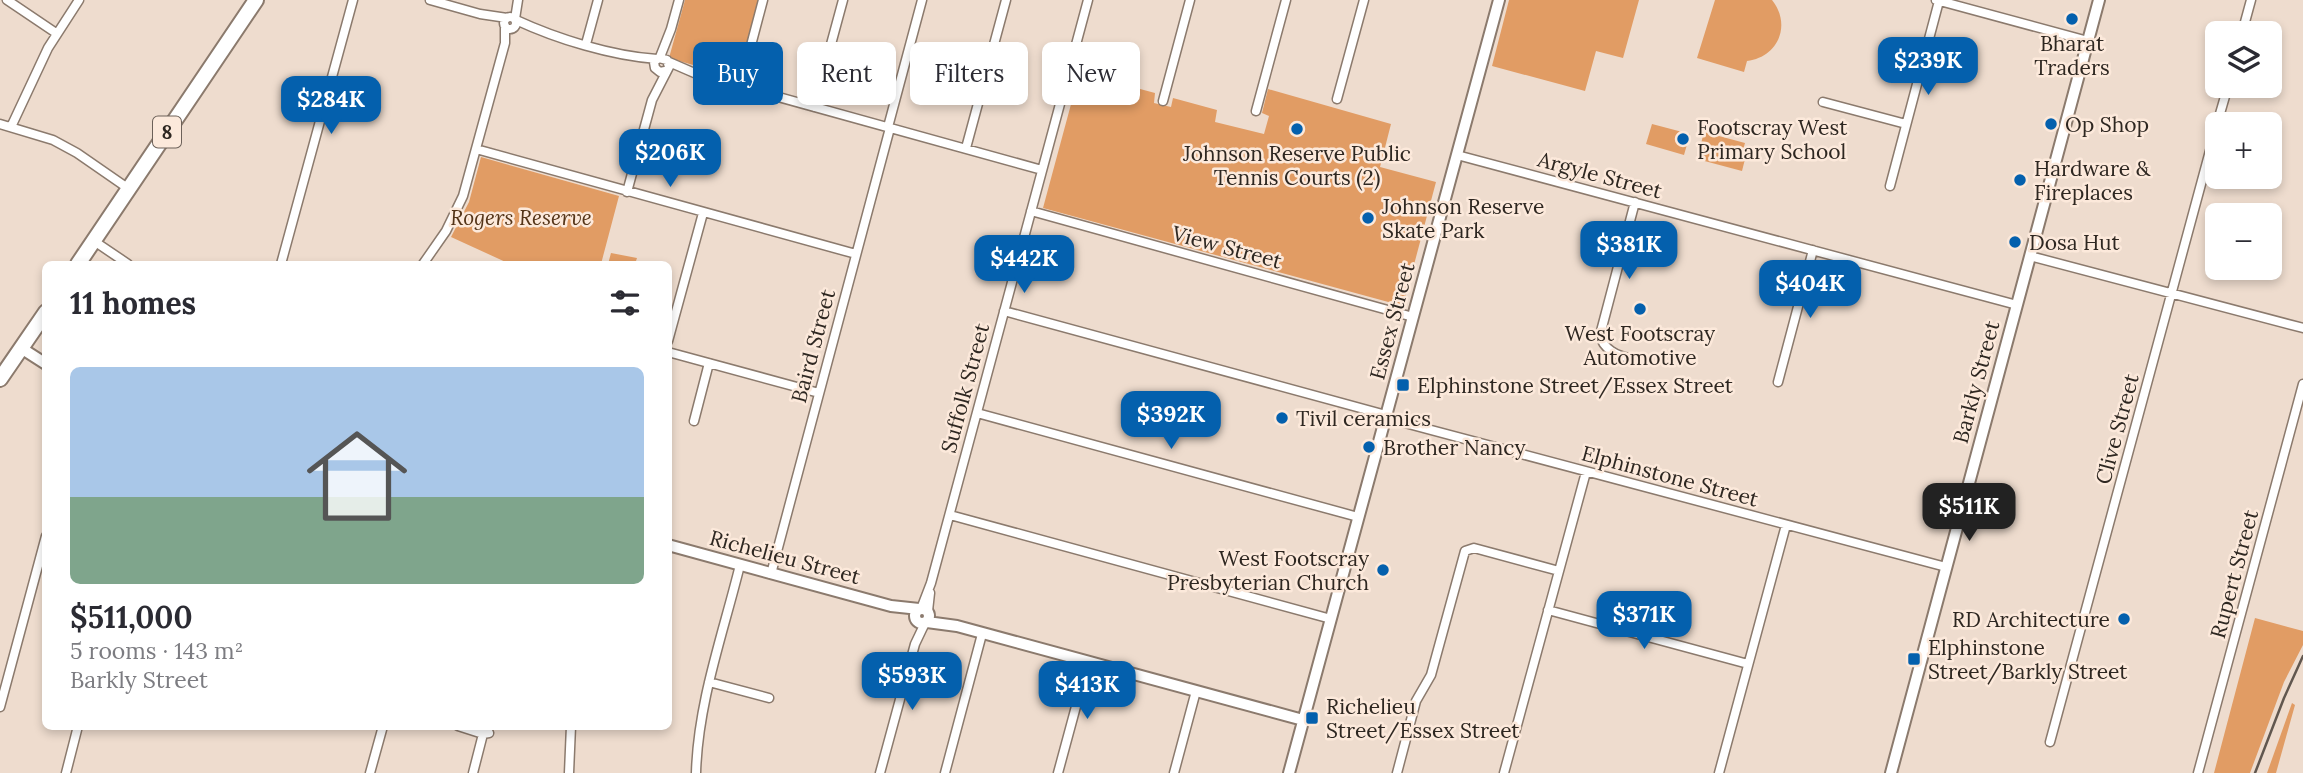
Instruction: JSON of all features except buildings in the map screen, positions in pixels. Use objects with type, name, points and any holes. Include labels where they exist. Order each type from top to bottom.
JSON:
[{"type":"highway","name":"8","points":[[80,261],[256,0]]},
{"type":"highway","points":[[0,379],[42,318]]},
{"type":"street","points":[[7,0],[56,33]]},
{"type":"street","points":[[11,127],[56,33],[79,0]]},
{"type":"street","points":[[282,261],[353,0]]},
{"type":"street","points":[[430,0],[693,73]]},
{"type":"street","points":[[425,261],[452,221],[463,196],[517,0]]},
{"type":"street","points":[[586,44],[597,0]]},
{"type":"street","points":[[627,192],[679,0]]},
{"type":"street","points":[[752,42],[763,0]]},
{"type":"street","points":[[814,107],[843,0]]},
{"type":"street","name":"Baird Street","points":[[771,574],[922,0]]},
{"type":"street","points":[[966,148],[1006,0]]},
{"type":"street","name":"Suffolk Street","points":[[880,773],[1088,0]]},
{"type":"street","points":[[1163,101],[1190,0]]},
{"type":"street","points":[[1256,111],[1286,0]]},
{"type":"street","points":[[1337,99],[1364,0]]},
{"type":"street","name":"Essex Street","points":[[1289,773],[1499,0]]},
{"type":"street","name":"Barkly Street","points":[[1891,773],[2099,0]]},
{"type":"street","points":[[2245,21],[2251,0]]},
{"type":"street","points":[[1890,186],[1938,1],[2088,41]]},
{"type":"street","points":[[783,99],[1042,170]]},
{"type":"street","points":[[1824,102],[1906,124]]},
{"type":"street","points":[[0,124],[40,135],[66,147],[129,189]]},
{"type":"street","points":[[476,149],[856,254]]},
{"type":"street","name":"Argyle Street","points":[[1457,155],[2017,305]]},
{"type":"street","name":"Clive Street","points":[[2050,742],[2205,168]]},
{"type":"street","points":[[1630,358],[1614,354],[1602,343],[1600,335],[1635,202]]},
{"type":"street","name":"View Street","points":[[1031,211],[1413,317]]},
{"type":"street","points":[[672,326],[703,213]]},
{"type":"street","points":[[94,241],[124,261]]},
{"type":"street","points":[[1778,382],[1813,250]]},
{"type":"street","points":[[2030,256],[2303,328]]},
{"type":"street","name":"Elphinstone Street","points":[[1004,311],[1586,472],[1946,567]]},
{"type":"street","points":[[22,348],[42,361]]},
{"type":"street","points":[[672,353],[819,393]]},
{"type":"street","points":[[694,421],[709,363]]},
{"type":"street","name":"Rupert Street","points":[[2198,773],[2303,384]]},
{"type":"street","points":[[977,413],[1358,517]]},
{"type":"street","points":[[1504,773],[1586,472]]},
{"type":"street","points":[[950,515],[1331,618]]},
{"type":"street","points":[[1719,773],[1786,525]]},
{"type":"street","name":"Richelieu Street","points":[[672,546],[891,606],[982,634],[1303,720]]},
{"type":"street","points":[[1396,773],[1418,696],[1431,675],[1465,551],[1474,548],[1559,571]]},
{"type":"street","points":[[0,706],[42,552]]},
{"type":"street","points":[[696,773],[699,728],[740,565]]},
{"type":"street","points":[[1548,610],[1748,664]]},
{"type":"street","points":[[944,773],[982,634]]},
{"type":"street","points":[[1058,773],[1088,662]]},
{"type":"street","points":[[709,682],[769,698]]},
{"type":"street","points":[[1174,773],[1196,691]]},
{"type":"street","points":[[66,773],[77,730]]},
{"type":"street","points":[[370,773],[382,730]]},
{"type":"street","points":[[472,730],[486,734],[473,773]]},
{"type":"street","points":[[569,773],[572,730]]},
{"type":"green space","points":[[685,0],[758,0],[747,42],[693,42],[693,65],[669,58]]},
{"type":"green space","points":[[1509,0],[1639,0],[1623,58],[1596,51],[1585,91],[1492,66]]},
{"type":"green space","points":[[1715,0],[1772,0],[1778,10],[1781,20],[1779,38],[1767,53],[1747,61],[1744,72],[1697,58]]},
{"type":"green space","points":[[1140,89],[1155,93],[1154,103],[1171,107],[1173,98],[1217,110],[1215,122],[1264,134],[1269,116],[1262,113],[1268,89],[1391,124],[1380,167],[1436,182],[1403,306],[1043,208],[1071,105],[1140,105]]},
{"type":"green space","points":[[1652,124],[1690,134],[1684,155],[1646,144]]},
{"type":"green space","points":[[1704,132],[1745,143],[1741,157],[1745,159],[1742,171],[1697,159]]},
{"type":"green space","name":"Rogers Reserve","points":[[481,157],[619,196],[602,261],[503,261],[451,237],[469,202]]},
{"type":"green space","points":[[611,253],[637,258],[636,261],[609,261]]},
{"type":"green space","points":[[2255,618],[2303,631],[2303,645],[2284,682],[2250,773],[2214,773]]},
{"type":"green space","points":[[2292,703],[2295,705],[2276,773],[2267,773]]},
{"type":"railway","points":[[2255,773],[2303,656]]},
{"type":"place","name":"Bharat Traders","points":[[2072,19]]},
{"type":"place","name":"Op Shop","points":[[2051,124]]},
{"type":"place","name":"Johnson Reserve Public Tennis Courts (2)","points":[[1297,129]]},
{"type":"place","name":"Footscray West Primary School","points":[[1683,139]]},
{"type":"place","name":"Hardware & Fireplaces","points":[[2020,180]]},
{"type":"place","name":"Johnson Reserve Skate Park","points":[[1368,218]]},
{"type":"place","name":"Dosa Hut","points":[[2015,242]]},
{"type":"place","name":"West Footscray Automotive","points":[[1640,309]]},
{"type":"place","name":"Elphinstone Street/Essex Street","points":[[1403,385]]},
{"type":"place","name":"Tivil ceramics","points":[[1282,418]]},
{"type":"place","name":"Brother Nancy","points":[[1369,447]]},
{"type":"place","name":"West Footscray Presbyterian Church","points":[[1383,570]]},
{"type":"place","name":"RD Architecture","points":[[2124,619]]},
{"type":"place","name":"Elphinstone Street/Barkly Street","points":[[1914,659]]},
{"type":"place","name":"Richelieu Street/Essex Street","points":[[1312,718]]}]
